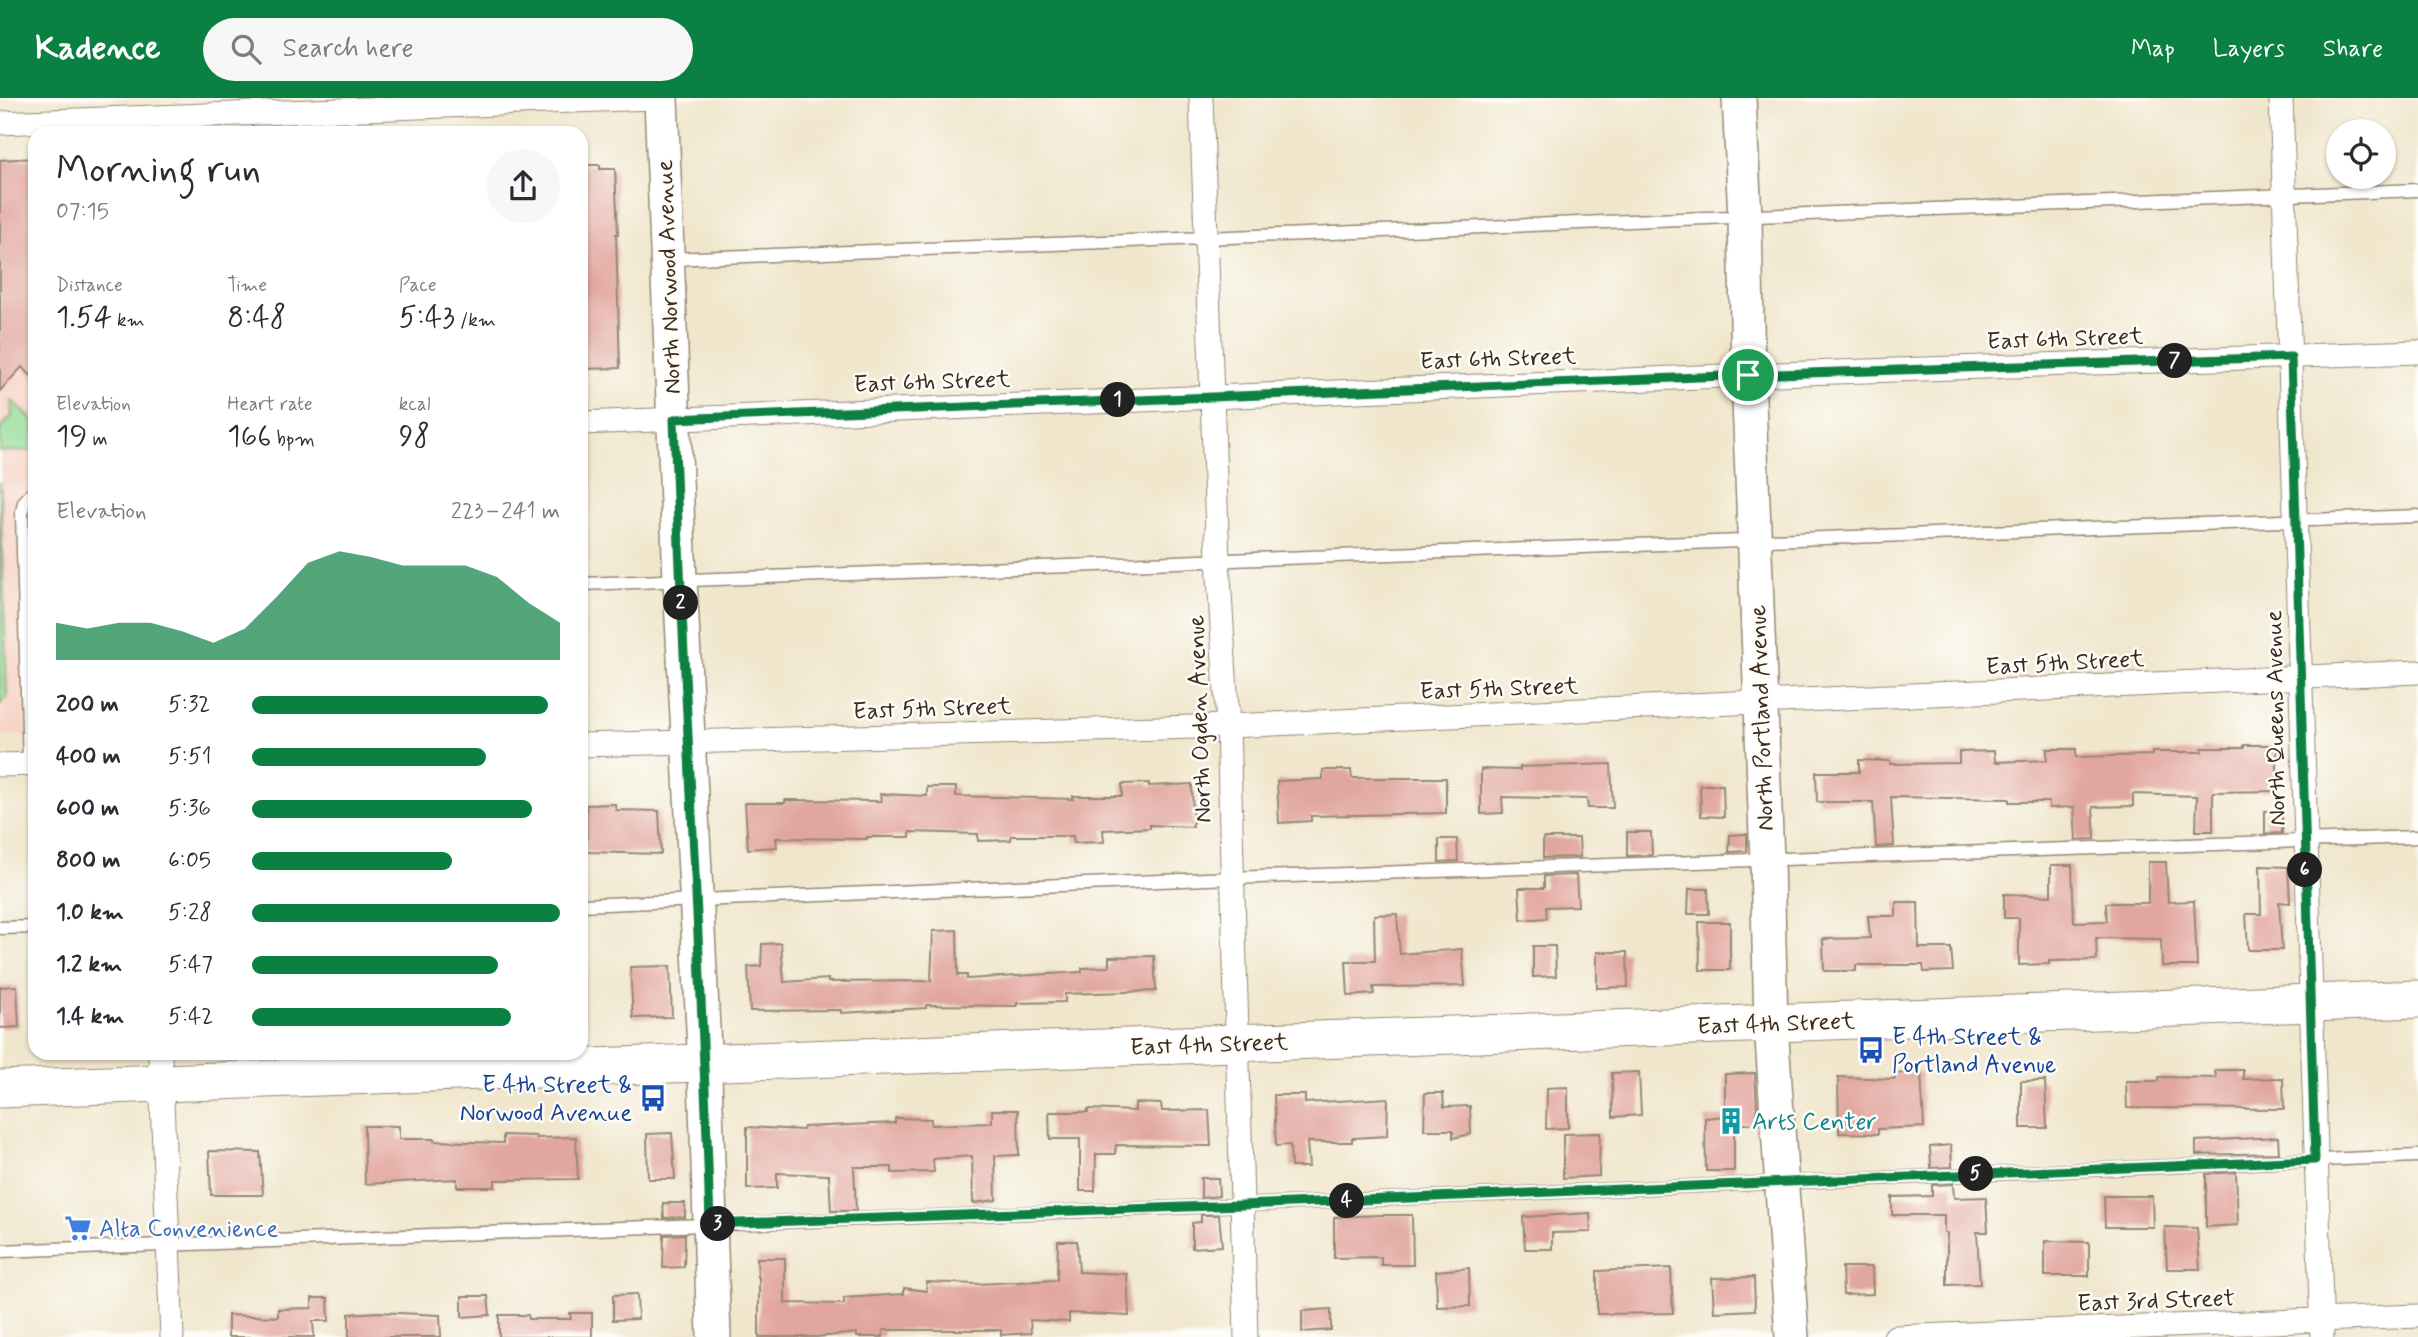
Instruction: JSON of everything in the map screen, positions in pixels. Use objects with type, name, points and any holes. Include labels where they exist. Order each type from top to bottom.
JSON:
[{"type":"main road","name":"East 4th Street","points":[[0,1089],[161,1069],[705,1063],[2418,999]]},
{"type":"street","points":[[0,122],[652,98]]},
{"type":"street","name":"North Norwood Avenue","points":[[661,98],[680,580],[705,1063],[713,1337]]},
{"type":"street","name":"North Ogden Avenue","points":[[1201,98],[1218,560],[1228,726],[1246,1337]]},
{"type":"street","name":"North Portland Avenue","points":[[1739,98],[1771,1024],[1792,1337]]},
{"type":"street","name":"North Queens Avenue","points":[[2281,98],[2321,1328]]},
{"type":"street","name":"East 6th Street","points":[[588,423],[1748,375],[2418,352]]},
{"type":"street","name":"East 5th Street","points":[[588,745],[1228,726],[2418,673]]},
{"type":"street","points":[[0,765],[28,764]]},
{"type":"street","points":[[161,1069],[172,1337]]},
{"type":"street","name":"East 3rd Street","points":[[1895,1337],[2321,1328],[2418,1316]]},
{"type":"lane","points":[[667,260],[2418,190]]},
{"type":"lane","points":[[28,498],[24,502],[22,513],[28,664]]},
{"type":"lane","points":[[588,584],[2418,516]]},
{"type":"lane","points":[[588,905],[1231,878],[2418,837]]},
{"type":"lane","points":[[0,929],[28,927]]},
{"type":"lane","points":[[0,1251],[1242,1205],[2418,1156]]},
{"type":"shaded area","points":[[28,156],[28,735],[0,736],[0,157]]},
{"type":"green space","points":[[11,400],[28,416],[28,450],[0,452],[0,429],[12,416]]},
{"type":"green space","points":[[0,482],[7,697],[0,704]]},
{"type":"building","points":[[28,158],[28,373],[22,367],[0,391],[0,160]]},
{"type":"building","points":[[588,165],[600,165],[600,169],[615,169],[620,368],[588,369]]},
{"type":"building","points":[[2244,745],[2277,745],[2277,791],[2213,792],[2213,831],[2196,831],[2197,796],[2133,794],[2133,806],[2093,807],[2095,839],[2076,840],[2074,807],[2049,808],[2049,802],[2009,802],[2009,799],[1891,797],[1894,846],[1876,847],[1873,802],[1817,802],[1816,772],[1859,772],[1859,760],[1890,761],[1890,764],[1959,763],[1959,752],[1994,751],[1995,762],[2047,760],[2047,749],[2076,749],[2076,757],[2202,752],[2202,748],[2244,748]]},
{"type":"building","points":[[1611,764],[1613,808],[1588,808],[1587,799],[1502,797],[1503,813],[1481,814],[1481,769],[1520,770],[1520,767]]},
{"type":"building","points":[[1323,770],[1351,770],[1352,778],[1446,778],[1446,813],[1311,816],[1311,821],[1279,823],[1277,781],[1323,779]]},
{"type":"building","points":[[1149,783],[1149,786],[1192,784],[1193,827],[1150,825],[1150,828],[1103,830],[1104,842],[1074,843],[1073,836],[1011,836],[1011,840],[978,841],[978,834],[910,832],[910,837],[867,839],[776,838],[777,847],[748,849],[745,803],[785,803],[785,800],[881,801],[880,794],[927,796],[927,787],[956,787],[956,796],[1073,799],[1073,796],[1122,796],[1122,784]]},
{"type":"building","points":[[1700,785],[1723,785],[1724,817],[1701,816]]},
{"type":"building","points":[[615,804],[616,810],[659,811],[661,854],[588,852],[588,805]]},
{"type":"building","points":[[2265,811],[2282,811],[2282,833],[2265,834]]},
{"type":"building","points":[[1627,832],[1651,832],[1652,855],[1627,856]]},
{"type":"building","points":[[1747,834],[1747,851],[1729,852],[1730,835]]},
{"type":"building","points":[[1543,838],[1579,838],[1580,857],[1543,858]]},
{"type":"building","points":[[1439,839],[1457,839],[1458,861],[1439,862]]},
{"type":"building","points":[[2148,862],[2166,862],[2168,902],[2194,901],[2197,966],[2162,966],[2161,939],[2096,938],[2097,960],[2019,965],[2019,918],[2004,918],[2004,894],[2051,896],[2051,865],[2072,865],[2074,922],[2107,921],[2106,903],[2148,903]]},
{"type":"building","points":[[2260,866],[2288,867],[2290,903],[2279,902],[2282,950],[2248,950],[2246,914],[2261,914]]},
{"type":"building","points":[[1576,875],[1578,906],[1546,907],[1547,918],[1521,920],[1519,888],[1544,888],[1544,876]]},
{"type":"building","points":[[1689,889],[1708,889],[1709,914],[1688,914]]},
{"type":"building","points":[[1896,902],[1918,902],[1919,948],[1951,948],[1953,971],[1924,972],[1923,965],[1856,965],[1856,971],[1824,971],[1823,939],[1870,938],[1868,916],[1896,916]]},
{"type":"building","points":[[1397,914],[1400,954],[1462,949],[1465,986],[1373,987],[1374,994],[1348,996],[1346,961],[1375,961],[1374,915]]},
{"type":"building","points":[[1699,922],[1730,922],[1730,970],[1700,970]]},
{"type":"building","points":[[957,930],[958,975],[967,975],[967,979],[1082,972],[1082,968],[1109,967],[1109,957],[1154,956],[1156,991],[1065,994],[1065,1002],[1017,1003],[1017,1006],[926,1005],[926,1008],[841,1013],[841,1010],[750,1011],[748,967],[761,966],[762,944],[781,943],[784,982],[828,979],[828,982],[931,981],[933,931]]},
{"type":"building","points":[[1533,946],[1555,946],[1556,976],[1533,977]]},
{"type":"building","points":[[1597,952],[1627,952],[1628,987],[1597,988]]},
{"type":"building","points":[[670,966],[672,1017],[633,1018],[630,967]]},
{"type":"building","points":[[17,986],[19,1027],[0,1028],[0,987]]},
{"type":"building","points":[[2215,1070],[2243,1070],[2243,1079],[2283,1078],[2284,1109],[2127,1108],[2126,1081],[2159,1081],[2159,1077],[2216,1078]]},
{"type":"building","points":[[1639,1072],[1641,1115],[1613,1117],[1612,1073]]},
{"type":"building","points":[[1921,1072],[1924,1127],[1878,1129],[1878,1134],[1839,1133],[1838,1077],[1895,1079],[1894,1074]]},
{"type":"building","name":"Arts Center","points":[[1755,1073],[1758,1124],[1734,1124],[1734,1171],[1706,1171],[1705,1118],[1725,1116],[1725,1074]]},
{"type":"building","points":[[2021,1081],[2045,1081],[2047,1128],[2021,1128]]},
{"type":"building","points":[[1568,1087],[1568,1128],[1546,1129],[1547,1088]]},
{"type":"building","points":[[1425,1093],[1443,1093],[1444,1107],[1470,1106],[1471,1134],[1453,1138],[1453,1130],[1424,1130]]},
{"type":"building","points":[[1274,1095],[1305,1095],[1305,1103],[1388,1098],[1387,1136],[1352,1138],[1352,1142],[1307,1142],[1309,1167],[1291,1167],[1290,1145],[1276,1146]]},
{"type":"building","points":[[1135,1103],[1161,1104],[1162,1111],[1209,1110],[1211,1146],[1116,1145],[1115,1154],[1096,1154],[1095,1191],[1080,1191],[1080,1139],[1050,1139],[1049,1112],[1088,1112],[1088,1109],[1135,1111]]},
{"type":"building","points":[[992,1110],[1018,1110],[1019,1155],[995,1156],[996,1200],[973,1203],[972,1156],[933,1159],[934,1172],[892,1173],[892,1167],[854,1167],[856,1211],[831,1211],[829,1175],[777,1173],[777,1188],[747,1189],[747,1127],[803,1130],[804,1127],[895,1123],[895,1118],[931,1119],[931,1125],[992,1123]]},
{"type":"building","points":[[364,1126],[399,1126],[399,1139],[434,1141],[503,1143],[503,1135],[576,1137],[578,1179],[495,1180],[495,1187],[457,1187],[457,1179],[365,1184]]},
{"type":"building","points":[[672,1133],[675,1179],[648,1179],[647,1134]]},
{"type":"building","points":[[1600,1133],[1599,1176],[1563,1178],[1563,1134]]},
{"type":"building","points":[[2278,1137],[2279,1153],[2196,1155],[2196,1141]]},
{"type":"building","points":[[1951,1145],[1952,1167],[1931,1168],[1930,1147]]},
{"type":"building","points":[[209,1151],[260,1152],[263,1195],[211,1195]]},
{"type":"building","points":[[2236,1172],[2238,1225],[2206,1227],[2206,1174]]},
{"type":"building","points":[[1201,1178],[1218,1178],[1219,1196],[1201,1198]]},
{"type":"building","points":[[1953,1184],[1954,1198],[1986,1197],[1988,1232],[1977,1232],[1980,1284],[1947,1285],[1947,1233],[1944,1233],[1944,1215],[1892,1215],[1892,1197],[1932,1196],[1932,1185]]},
{"type":"building","points":[[2104,1196],[2152,1196],[2153,1227],[2105,1227]]},
{"type":"building","points":[[663,1203],[685,1203],[685,1217],[664,1218]]},
{"type":"building","points":[[1590,1213],[1591,1232],[1552,1233],[1552,1249],[1525,1249],[1523,1217]]},
{"type":"building","points":[[1201,1215],[1219,1215],[1222,1246],[1192,1248],[1192,1223],[1201,1222]]},
{"type":"building","points":[[1412,1215],[1413,1265],[1381,1265],[1381,1257],[1334,1258],[1334,1217]]},
{"type":"building","points":[[2165,1227],[2197,1228],[2200,1269],[2167,1269]]},
{"type":"building","points":[[685,1234],[684,1267],[663,1268],[664,1235]]},
{"type":"building","points":[[1058,1241],[1077,1241],[1079,1272],[1127,1274],[1129,1316],[1069,1313],[1069,1322],[1030,1320],[1031,1333],[1001,1335],[1001,1330],[883,1330],[883,1337],[857,1337],[857,1333],[817,1337],[759,1337],[757,1258],[785,1258],[785,1303],[844,1304],[844,1298],[904,1294],[904,1288],[927,1291],[926,1282],[976,1284],[1057,1280]]},
{"type":"building","points":[[2045,1241],[2089,1242],[2089,1276],[2045,1276]]},
{"type":"building","points":[[1842,1267],[1872,1267],[1873,1294],[1843,1295]]},
{"type":"building","points":[[1469,1268],[1470,1306],[1437,1307],[1436,1271]]},
{"type":"building","points":[[1671,1268],[1673,1313],[1597,1314],[1597,1271]]},
{"type":"building","points":[[1754,1277],[1755,1310],[1714,1312],[1712,1278]]},
{"type":"building","points":[[637,1294],[638,1319],[613,1320],[613,1295]]},
{"type":"building","points":[[462,1296],[488,1296],[490,1315],[462,1317]]},
{"type":"building","points":[[312,1298],[328,1298],[329,1321],[313,1321],[314,1337],[228,1337],[228,1315],[278,1317],[278,1309],[312,1308]]},
{"type":"building","points":[[1331,1309],[1331,1330],[1302,1332],[1302,1311]]},
{"type":"building","points":[[378,1312],[440,1315],[441,1337],[349,1337],[349,1314]]},
{"type":"building","points":[[570,1313],[592,1313],[592,1337],[499,1337],[499,1315],[528,1315],[529,1319],[571,1319]]},
{"type":"place","name":"E 4th Street & Portland Avenue","points":[[1871,1050]]},
{"type":"place","name":"E 4th Street & Norwood Avenue","points":[[653,1098]]},
{"type":"place","name":"Arts Center","points":[[1731,1121]]},
{"type":"place","name":"Alta Convenience","points":[[78,1228]]},
{"type":"route","points":[[2291,357],[2315,1160],[1242,1205],[710,1224],[674,419],[1748,375],[2291,357]]}]
